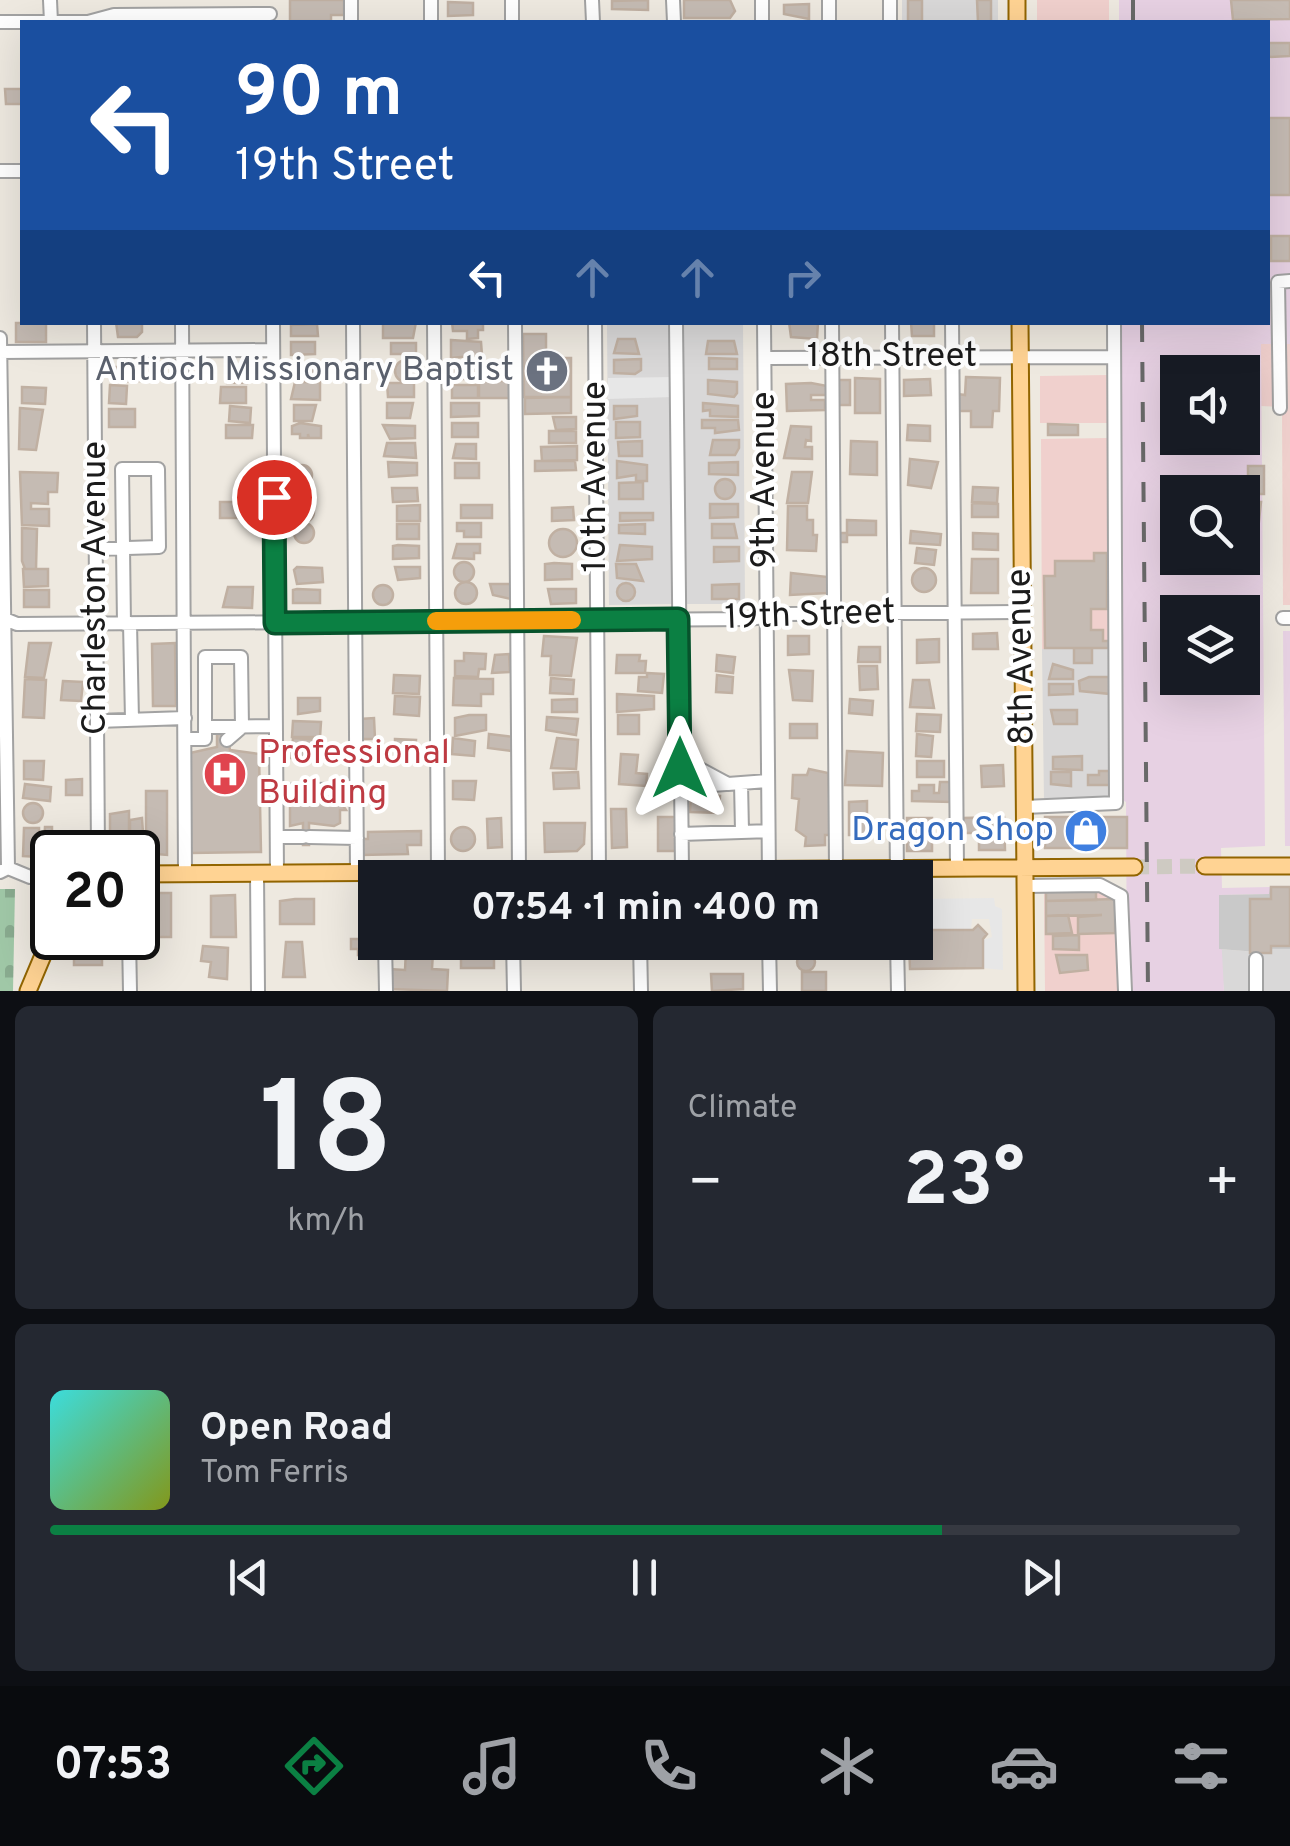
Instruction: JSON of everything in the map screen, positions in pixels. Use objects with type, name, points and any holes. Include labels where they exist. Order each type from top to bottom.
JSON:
[{"type":"main road","name":"8th Avenue","points":[[1020,325],[1026,991]]},
{"type":"main road","points":[[1205,866],[1290,866]]},
{"type":"main road","points":[[933,870],[1134,867]]},
{"type":"main road","points":[[160,874],[357,873]]},
{"type":"main road","points":[[28,991],[41,960]]},
{"type":"street","points":[[94,20],[114,14],[270,12]]},
{"type":"street","points":[[1280,408],[1278,282],[1290,282]]},
{"type":"street","name":"Charleston Avenue","points":[[94,325],[98,830]]},
{"type":"street","points":[[182,325],[184,874]]},
{"type":"street","points":[[273,325],[277,874]]},
{"type":"street","points":[[353,325],[357,873]]},
{"type":"street","points":[[434,325],[436,621],[445,860]]},
{"type":"street","points":[[514,325],[514,860]]},
{"type":"street","name":"10th Avenue","points":[[595,325],[599,860]]},
{"type":"street","points":[[676,325],[680,768],[689,787],[681,834],[682,860]]},
{"type":"street","name":"9th Avenue","points":[[764,325],[769,860]]},
{"type":"street","points":[[832,325],[836,860]]},
{"type":"street","points":[[892,325],[897,860]]},
{"type":"street","points":[[952,325],[957,868]]},
{"type":"street","points":[[1024,808],[1116,804],[1114,325]]},
{"type":"street","points":[[0,338],[4,870],[30,877]]},
{"type":"street","points":[[0,352],[273,350]]},
{"type":"street","name":"18th Street","points":[[764,358],[1114,357]]},
{"type":"street","points":[[132,720],[122,548],[122,468],[184,469]]},
{"type":"street","points":[[96,549],[159,547],[158,469]]},
{"type":"street","name":"19th Street","points":[[2,618],[17,624],[127,624],[1022,612]]},
{"type":"street","points":[[214,737],[205,657],[241,656],[242,726]]},
{"type":"street","points":[[97,721],[185,718]]},
{"type":"street","points":[[185,739],[214,737],[242,726],[276,726]]},
{"type":"street","points":[[214,737],[242,726]]},
{"type":"street","points":[[680,768],[702,770],[734,783]]},
{"type":"street","points":[[689,787],[768,781]]},
{"type":"street","points":[[734,783],[742,831]]},
{"type":"street","points":[[276,791],[357,789]]},
{"type":"street","points":[[681,834],[768,831]]},
{"type":"street","points":[[277,837],[357,838]]},
{"type":"street","points":[[257,874],[258,991]]},
{"type":"street","points":[[1024,886],[1091,885],[1117,891],[1124,911],[1125,991]]},
{"type":"street","points":[[129,960],[130,991]]},
{"type":"street","points":[[385,960],[386,991]]},
{"type":"street","points":[[513,960],[514,991]]},
{"type":"street","points":[[640,960],[641,991]]},
{"type":"street","points":[[769,960],[770,991]]},
{"type":"street","points":[[897,960],[898,991]]},
{"type":"street","points":[[1256,960],[1256,991]]},
{"type":"shaded area","points":[[902,0],[998,0],[998,20],[902,20]]},
{"type":"shaded area","points":[[1037,0],[1109,0],[1109,20],[1037,20]]},
{"type":"shaded area","points":[[1119,0],[1290,0],[1290,344],[1261,344],[1265,846],[1221,848],[1222,888],[1270,887],[1270,894],[1219,895],[1224,991],[1127,991],[1126,802],[1121,799],[1117,325],[1270,325],[1270,20],[1119,20]]},
{"type":"shaded area","points":[[607,325],[671,325],[673,604],[609,605]]},
{"type":"shaded area","points":[[679,325],[743,325],[745,604],[681,604]]},
{"type":"shaded area","points":[[1261,344],[1290,344],[1290,605],[1283,605],[1282,407],[1261,406]]},
{"type":"shaded area","points":[[1107,375],[1107,423],[1040,423],[1040,376]]},
{"type":"shaded area","points":[[673,377],[673,397],[608,399],[608,378]]},
{"type":"shaded area","points":[[1107,438],[1109,648],[1042,649],[1041,439]]},
{"type":"shaded area","points":[[1283,631],[1290,631],[1290,846],[1285,846]]},
{"type":"shaded area","points":[[1109,648],[1110,802],[1044,802],[1042,649]]},
{"type":"shaded area","points":[[1270,887],[1290,887],[1290,949],[1272,949],[1271,953],[1219,949],[1219,895],[1269,894]]},
{"type":"shaded area","points":[[1116,889],[1117,991],[1045,991],[1044,890]]},
{"type":"shaded area","points":[[994,898],[995,906],[1002,909],[1003,970],[983,968],[983,940],[992,937],[989,919],[972,919],[971,929],[933,930],[933,899]]},
{"type":"shaded area","points":[[1219,949],[1270,953],[1271,949],[1290,949],[1290,991],[1224,991]]},
{"type":"green space","points":[[0,889],[15,889],[13,991],[0,991]]},
{"type":"building","points":[[290,0],[344,0],[344,15],[331,15],[331,20],[290,20]]},
{"type":"building","points":[[648,0],[648,10],[612,9],[612,1]]},
{"type":"building","points":[[684,0],[730,0],[735,11],[730,18],[684,18]]},
{"type":"building","points":[[908,0],[922,0],[922,20],[908,20]]},
{"type":"building","points":[[977,0],[991,0],[991,20],[978,20]]},
{"type":"building","points":[[1231,0],[1290,0],[1290,19],[1233,20]]},
{"type":"building","points":[[448,2],[473,3],[473,15],[448,16]]},
{"type":"building","points":[[809,4],[809,19],[784,14],[784,5]]},
{"type":"building","points":[[1270,43],[1290,43],[1290,56],[1270,57]]},
{"type":"building","points":[[5,89],[20,89],[20,104],[6,104]]},
{"type":"building","points":[[1270,118],[1290,118],[1290,195],[1270,195]]},
{"type":"building","points":[[1271,236],[1290,236],[1290,261],[1271,261]]},
{"type":"building","points":[[16,323],[46,325],[46,342],[16,342]]},
{"type":"building","points":[[116,325],[142,325],[137,337],[118,337]]},
{"type":"building","points":[[291,325],[317,325],[318,336],[291,336]]},
{"type":"building","points":[[383,325],[415,325],[413,338],[383,338]]},
{"type":"building","points":[[452,325],[483,325],[478,338],[467,339],[467,331],[453,331]]},
{"type":"building","points":[[789,325],[818,325],[817,339],[791,337]]},
{"type":"building","points":[[911,325],[934,325],[934,336],[912,336]]},
{"type":"building","name":"Antioch Missionary Baptist","points":[[523,334],[546,334],[546,358],[571,358],[571,397],[524,397]]},
{"type":"building","points":[[618,339],[635,339],[639,354],[614,353]]},
{"type":"building","points":[[451,340],[481,342],[482,355],[451,358]]},
{"type":"building","points":[[708,341],[734,341],[737,354],[706,354]]},
{"type":"building","points":[[291,342],[315,342],[315,354],[291,355]]},
{"type":"building","points":[[391,343],[416,343],[416,354],[391,354]]},
{"type":"building","points":[[709,358],[737,359],[737,369],[709,369]]},
{"type":"building","points":[[641,359],[641,370],[635,374],[614,373],[614,360]]},
{"type":"building","points":[[406,360],[414,363],[414,379],[406,382],[398,379],[395,371],[398,363]]},
{"type":"building","points":[[456,361],[481,363],[481,372],[472,372],[471,379],[457,379],[453,374]]},
{"type":"building","points":[[247,366],[247,383],[227,383],[227,367]]},
{"type":"building","points":[[291,366],[317,366],[317,380],[291,380]]},
{"type":"building","points":[[115,367],[140,367],[141,381],[115,382]]},
{"type":"building","points":[[966,377],[1000,378],[999,411],[993,411],[992,427],[971,427],[971,411],[956,411],[957,394],[965,395]]},
{"type":"building","points":[[855,378],[880,379],[880,413],[855,413]]},
{"type":"building","points":[[930,379],[931,395],[904,396],[904,380]]},
{"type":"building","points":[[708,380],[737,382],[737,393],[734,397],[708,394]]},
{"type":"building","points":[[836,380],[850,380],[850,405],[836,405]]},
{"type":"building","points":[[479,381],[510,381],[510,398],[479,398]]},
{"type":"building","points":[[295,382],[320,382],[320,400],[291,399]]},
{"type":"building","points":[[387,383],[414,383],[414,397],[388,397]]},
{"type":"building","points":[[786,384],[827,386],[827,395],[811,395],[811,400],[825,400],[825,410],[787,411]]},
{"type":"building","points":[[110,385],[127,386],[126,404],[109,403]]},
{"type":"building","points":[[452,385],[478,385],[478,398],[452,398]]},
{"type":"building","points":[[22,387],[46,388],[45,404],[22,403]]},
{"type":"building","points":[[221,387],[246,387],[246,403],[220,403]]},
{"type":"building","points":[[571,397],[571,413],[525,414],[525,398]]},
{"type":"building","points":[[387,403],[413,403],[410,418],[387,418]]},
{"type":"building","points":[[451,403],[479,403],[479,416],[451,417]]},
{"type":"building","points":[[703,403],[738,406],[738,417],[710,416],[710,410],[703,411]]},
{"type":"building","points":[[294,405],[316,405],[312,421],[294,421]]},
{"type":"building","points":[[230,406],[251,408],[250,423],[229,421]]},
{"type":"building","points":[[614,406],[637,406],[637,416],[614,419]]},
{"type":"building","points":[[20,408],[43,410],[36,450],[19,449]]},
{"type":"building","points":[[109,409],[135,409],[135,427],[109,427]]},
{"type":"building","points":[[553,417],[576,417],[576,429],[556,430]]},
{"type":"building","points":[[702,420],[738,420],[739,430],[715,433],[715,428],[702,428]]},
{"type":"building","points":[[616,422],[640,422],[640,437],[616,438]]},
{"type":"building","points":[[452,423],[478,423],[478,437],[452,437]]},
{"type":"building","points":[[1048,424],[1078,425],[1078,435],[1048,435]]},
{"type":"building","points":[[226,425],[253,425],[252,438],[226,438]]},
{"type":"building","points":[[383,425],[415,426],[415,438],[390,439]]},
{"type":"building","points":[[908,425],[930,426],[930,441],[907,440]]},
{"type":"building","points":[[292,426],[321,426],[321,438],[292,434]]},
{"type":"building","points":[[791,426],[811,427],[811,441],[806,440],[805,447],[812,447],[812,459],[784,458]]},
{"type":"building","points":[[549,431],[576,431],[576,443],[549,443]]},
{"type":"building","points":[[713,440],[739,440],[739,448],[735,455],[710,455]]},
{"type":"building","points":[[642,441],[642,456],[619,456],[618,442]]},
{"type":"building","points":[[851,441],[877,442],[877,475],[850,474]]},
{"type":"building","points":[[387,443],[415,443],[416,458],[384,456]]},
{"type":"building","points":[[456,444],[476,444],[476,459],[453,458]]},
{"type":"building","points":[[577,446],[577,460],[542,461],[541,447]]},
{"type":"building","points":[[910,459],[938,462],[931,488],[908,485]]},
{"type":"building","points":[[535,461],[575,461],[576,470],[535,471]]},
{"type":"building","points":[[617,461],[647,465],[647,481],[636,481],[636,475],[617,478]]},
{"type":"building","points":[[388,462],[417,463],[417,475],[389,477]]},
{"type":"building","points":[[738,462],[738,475],[709,474],[709,463]]},
{"type":"building","points":[[455,463],[479,463],[479,478],[455,478]]},
{"type":"building","points":[[302,465],[312,475],[302,485],[292,475]]},
{"type":"building","points":[[1248,466],[1264,466],[1264,494],[1260,494],[1260,475],[1248,475]]},
{"type":"building","points":[[20,472],[58,473],[57,492],[48,492],[48,504],[31,503],[31,509],[49,509],[49,526],[22,525]]},
{"type":"building","points":[[792,472],[812,472],[808,503],[787,503]]},
{"type":"building","points":[[725,479],[735,489],[725,499],[715,489]]},
{"type":"building","points":[[643,482],[643,499],[619,499],[619,483]]},
{"type":"building","points":[[973,487],[998,488],[997,503],[972,502]]},
{"type":"building","points":[[392,488],[417,488],[418,501],[393,502]]},
{"type":"building","points":[[220,502],[246,502],[246,518],[220,518]]},
{"type":"building","points":[[304,502],[314,512],[304,522],[294,512]]},
{"type":"building","points":[[972,503],[998,504],[998,517],[972,517]]},
{"type":"building","points":[[710,504],[738,504],[738,517],[710,518]]},
{"type":"building","points":[[420,505],[420,521],[397,521],[397,506]]},
{"type":"building","points":[[461,505],[492,505],[492,518],[461,518]]},
{"type":"building","points":[[788,506],[807,506],[807,520],[813,520],[813,535],[817,535],[816,551],[787,550]]},
{"type":"building","points":[[573,507],[574,520],[552,521],[552,508]]},
{"type":"building","points":[[620,513],[653,513],[653,520],[620,521]]},
{"type":"building","points":[[847,520],[876,521],[876,535],[847,535],[847,542],[837,542],[837,533],[847,533]]},
{"type":"building","points":[[304,523],[314,533],[304,543],[294,533]]},
{"type":"building","points":[[457,523],[481,523],[481,537],[464,537],[464,531],[457,531]]},
{"type":"building","points":[[397,524],[419,524],[419,539],[397,539]]},
{"type":"building","points":[[645,524],[645,534],[619,533],[619,525]]},
{"type":"building","points":[[712,524],[734,524],[737,538],[712,538]]},
{"type":"building","points":[[22,528],[37,529],[36,569],[25,569],[22,561]]},
{"type":"building","points":[[563,529],[573,533],[577,543],[573,553],[563,557],[553,553],[549,543],[553,533]]},
{"type":"building","points":[[911,531],[941,534],[940,545],[910,543]]},
{"type":"building","points":[[973,533],[998,534],[998,550],[973,549]]},
{"type":"building","points":[[457,544],[480,544],[480,553],[474,553],[474,559],[453,558]]},
{"type":"building","points":[[620,545],[652,547],[652,559],[617,561]]},
{"type":"building","points":[[393,546],[419,546],[419,558],[393,559]]},
{"type":"building","points":[[714,547],[739,547],[739,561],[714,562]]},
{"type":"building","points":[[917,548],[936,550],[934,565],[915,563]]},
{"type":"building","points":[[1094,553],[1107,553],[1107,609],[1091,609],[1091,630],[1103,630],[1103,641],[1110,641],[1110,648],[1045,648],[1044,576],[1055,576],[1055,561],[1094,561]]},
{"type":"building","points":[[972,559],[998,559],[998,593],[971,593]]},
{"type":"building","points":[[464,562],[474,572],[464,582],[454,572]]},
{"type":"building","points":[[545,564],[572,564],[572,579],[545,580]]},
{"type":"building","points":[[616,564],[636,564],[643,581],[617,578]]},
{"type":"building","points":[[297,567],[322,568],[323,582],[297,584]]},
{"type":"building","points":[[395,567],[420,567],[420,578],[398,580]]},
{"type":"building","points":[[924,568],[936,580],[924,592],[912,580]]},
{"type":"building","points":[[23,569],[48,569],[48,586],[24,587]]},
{"type":"building","points":[[791,573],[828,577],[827,593],[790,595]]},
{"type":"building","points":[[466,582],[474,585],[474,601],[466,604],[458,601],[455,593],[458,585]]},
{"type":"building","points":[[626,583],[633,585],[633,599],[626,601],[619,599],[617,592],[619,585]]},
{"type":"building","points":[[490,584],[512,584],[511,599],[493,595]]},
{"type":"building","points":[[739,584],[739,599],[712,599],[712,585]]},
{"type":"building","points":[[383,585],[393,595],[383,605],[373,595]]},
{"type":"building","points":[[228,587],[253,587],[252,608],[223,607]]},
{"type":"building","points":[[548,589],[576,589],[576,603],[551,604]]},
{"type":"building","points":[[24,590],[49,590],[49,607],[24,607]]},
{"type":"building","points":[[293,590],[320,590],[320,603],[293,603]]},
{"type":"building","points":[[997,633],[998,649],[973,649],[973,634]]},
{"type":"building","points":[[544,636],[577,638],[571,676],[550,675],[551,656],[542,656]]},
{"type":"building","points":[[788,636],[809,636],[809,654],[788,655]]},
{"type":"building","points":[[939,639],[939,662],[917,663],[917,640]]},
{"type":"building","points":[[29,643],[51,643],[44,678],[25,677]]},
{"type":"building","points":[[175,643],[176,706],[153,706],[152,644]]},
{"type":"building","points":[[859,647],[880,647],[880,662],[858,662]]},
{"type":"building","points":[[1074,648],[1092,648],[1092,663],[1074,663]]},
{"type":"building","points":[[464,653],[486,654],[485,669],[479,669],[478,677],[455,676],[455,661],[464,661]]},
{"type":"building","points":[[509,654],[510,672],[492,673],[495,655]]},
{"type":"building","points":[[617,655],[640,655],[639,661],[646,661],[645,673],[616,673]]},
{"type":"building","points":[[717,655],[735,657],[733,673],[716,671]]},
{"type":"building","points":[[1053,664],[1073,670],[1073,679],[1049,679]]},
{"type":"building","points":[[859,666],[877,666],[878,689],[860,690]]},
{"type":"building","points":[[789,670],[813,671],[812,701],[793,700]]},
{"type":"building","points":[[647,673],[664,674],[662,693],[638,691],[639,677],[647,677]]},
{"type":"building","points":[[394,675],[420,676],[419,694],[393,693]]},
{"type":"building","points":[[717,675],[733,677],[732,693],[716,692]]},
{"type":"building","points":[[1111,677],[1111,694],[1080,691],[1079,681]]},
{"type":"building","points":[[454,678],[493,679],[493,694],[481,694],[481,706],[453,705]]},
{"type":"building","points":[[551,678],[574,680],[573,694],[550,693]]},
{"type":"building","points":[[25,679],[46,680],[44,718],[23,717]]},
{"type":"building","points":[[913,680],[929,680],[934,708],[910,707]]},
{"type":"building","points":[[63,681],[83,682],[81,701],[61,700]]},
{"type":"building","points":[[1049,684],[1073,684],[1073,694],[1049,695]]},
{"type":"building","points":[[617,694],[654,696],[654,709],[617,712]]},
{"type":"building","points":[[395,696],[420,697],[419,716],[394,714]]},
{"type":"building","points":[[298,698],[320,698],[320,711],[298,714]]},
{"type":"building","points":[[577,699],[577,712],[552,712],[552,700]]},
{"type":"building","points":[[850,699],[873,701],[872,715],[849,713]]},
{"type":"building","points":[[1051,710],[1077,710],[1077,724],[1054,724]]},
{"type":"building","points":[[917,714],[941,715],[940,732],[916,731]]},
{"type":"building","points":[[486,715],[486,730],[455,736],[455,718]]},
{"type":"building","points":[[618,715],[639,715],[639,734],[618,734]]},
{"type":"building","points":[[547,717],[578,719],[576,735],[546,730]]},
{"type":"building","points":[[374,718],[375,739],[361,739],[360,719]]},
{"type":"building","points":[[293,721],[321,722],[320,737],[292,737]]},
{"type":"building","points":[[790,724],[817,724],[817,738],[790,738]]},
{"type":"building","name":"Professional Building","points":[[217,734],[227,734],[230,750],[259,754],[261,852],[191,853],[190,753],[217,747]]},
{"type":"building","points":[[489,734],[514,737],[512,751],[488,748]]},
{"type":"building","points":[[917,734],[933,736],[931,757],[916,756]]},
{"type":"building","points":[[293,738],[320,740],[318,760],[291,758]]},
{"type":"building","points":[[453,738],[475,741],[474,756],[452,754]]},
{"type":"building","points":[[557,738],[578,740],[576,769],[551,768]]},
{"type":"building","points":[[395,739],[416,740],[415,757],[395,756]]},
{"type":"building","points":[[847,751],[883,753],[882,786],[845,785]]},
{"type":"building","points":[[621,754],[638,755],[636,773],[647,774],[646,786],[619,784]]},
{"type":"building","points":[[1082,756],[1082,770],[1053,769],[1053,757]]},
{"type":"building","points":[[24,761],[44,761],[43,780],[24,779]]},
{"type":"building","points":[[917,761],[944,761],[944,777],[917,777]]},
{"type":"building","points":[[1003,765],[1004,786],[982,787],[981,766]]},
{"type":"building","points":[[809,769],[828,773],[831,835],[825,835],[825,845],[805,846],[806,837],[796,830],[799,799],[792,798],[793,775],[807,775]]},
{"type":"building","points":[[1099,771],[1110,771],[1111,785],[1088,785],[1088,775],[1099,775]]},
{"type":"building","points":[[578,772],[579,788],[554,789],[553,773]]},
{"type":"building","points":[[692,772],[701,773],[700,795],[720,796],[719,813],[690,812]]},
{"type":"building","points":[[1051,772],[1071,772],[1071,786],[1051,784]]},
{"type":"building","points":[[82,779],[82,795],[66,795],[66,780]]},
{"type":"building","points":[[453,781],[476,781],[474,800],[453,799]]},
{"type":"building","points":[[940,782],[952,782],[952,802],[912,801],[912,791],[919,791],[919,785],[934,785],[934,793],[939,793]]},
{"type":"building","points":[[25,784],[51,787],[50,801],[23,798]]},
{"type":"building","points":[[146,791],[167,791],[167,855],[160,854],[160,830],[146,830]]},
{"type":"building","points":[[290,801],[340,801],[346,810],[340,810],[340,823],[334,826],[309,823],[309,845],[303,845],[303,823],[290,826]]},
{"type":"building","points":[[867,801],[867,835],[849,835],[849,802]]},
{"type":"building","points":[[33,803],[43,813],[33,823],[23,813]]},
{"type":"building","points":[[611,809],[626,809],[627,847],[612,848]]},
{"type":"building","points":[[129,811],[129,830],[110,830],[110,814]]},
{"type":"building","points":[[658,817],[676,817],[676,851],[658,851]]},
{"type":"building","points":[[1004,817],[1005,850],[979,850],[979,833],[963,833],[963,818]]},
{"type":"building","name":"Dragon Shop","points":[[1045,817],[1127,817],[1127,848],[1045,848]]},
{"type":"building","points":[[142,818],[143,830],[130,830],[130,820]]},
{"type":"building","points":[[501,818],[502,847],[488,848],[487,819]]},
{"type":"building","points":[[907,818],[932,818],[932,851],[907,851]]},
{"type":"building","points":[[544,823],[585,823],[584,844],[577,851],[545,852]]},
{"type":"building","points":[[463,827],[475,839],[463,851],[451,839]]},
{"type":"building","points":[[24,828],[39,828],[30,830],[30,856],[23,856]]},
{"type":"building","points":[[421,831],[421,845],[407,845],[408,854],[361,855],[361,839],[368,839],[368,832]]},
{"type":"building","points":[[1271,887],[1290,887],[1290,946],[1271,946],[1271,953],[1250,953],[1250,899],[1271,899]]},
{"type":"building","points":[[1046,889],[1096,889],[1096,900],[1046,901]]},
{"type":"building","points":[[160,893],[171,893],[171,937],[160,937]]},
{"type":"building","points":[[235,895],[236,937],[211,937],[211,896]]},
{"type":"building","points":[[314,899],[314,924],[280,924],[280,901]]},
{"type":"building","points":[[1115,899],[1115,933],[1078,934],[1078,917],[1102,915],[1046,916],[1046,901]]},
{"type":"building","points":[[1068,915],[1072,933],[1046,934],[1046,916]]},
{"type":"building","points":[[978,925],[987,934],[983,939],[983,968],[910,969],[910,960],[933,960],[933,930],[973,930]]},
{"type":"building","points":[[1079,935],[1079,950],[1053,949],[1053,936]]},
{"type":"building","points":[[351,939],[358,939],[358,949],[351,949]]},
{"type":"building","points":[[286,942],[302,942],[305,977],[283,977]]},
{"type":"building","points":[[203,946],[228,948],[227,979],[209,977],[211,962],[201,961]]},
{"type":"building","points":[[1056,955],[1087,955],[1088,970],[1060,973]]},
{"type":"building","points":[[74,960],[102,960],[102,965],[74,965]]},
{"type":"building","points":[[406,960],[433,960],[432,969],[448,970],[447,991],[389,989],[390,969],[405,970]]},
{"type":"building","points":[[461,960],[494,960],[494,968],[461,968]]},
{"type":"building","points":[[798,960],[814,960],[813,969],[799,969]]},
{"type":"building","points":[[802,972],[826,972],[826,991],[802,991]]},
{"type":"building","points":[[711,974],[743,974],[743,989],[712,991]]},
{"type":"tunnel","points":[[1134,867],[1205,866]]},
{"type":"railway","points":[[1133,0],[1133,20]]},
{"type":"railway","points":[[1142,325],[1148,991]]},
{"type":"slow traffic","points":[[436,621],[572,620]]},
{"type":"place","name":"Antioch Missionary Baptist","points":[[547,371]]},
{"type":"place","name":"Professional Building","points":[[225,774]]},
{"type":"place","name":"Dragon Shop","points":[[1086,831]]},
{"type":"route","points":[[274,497],[275,623],[678,619],[680,768]]}]
